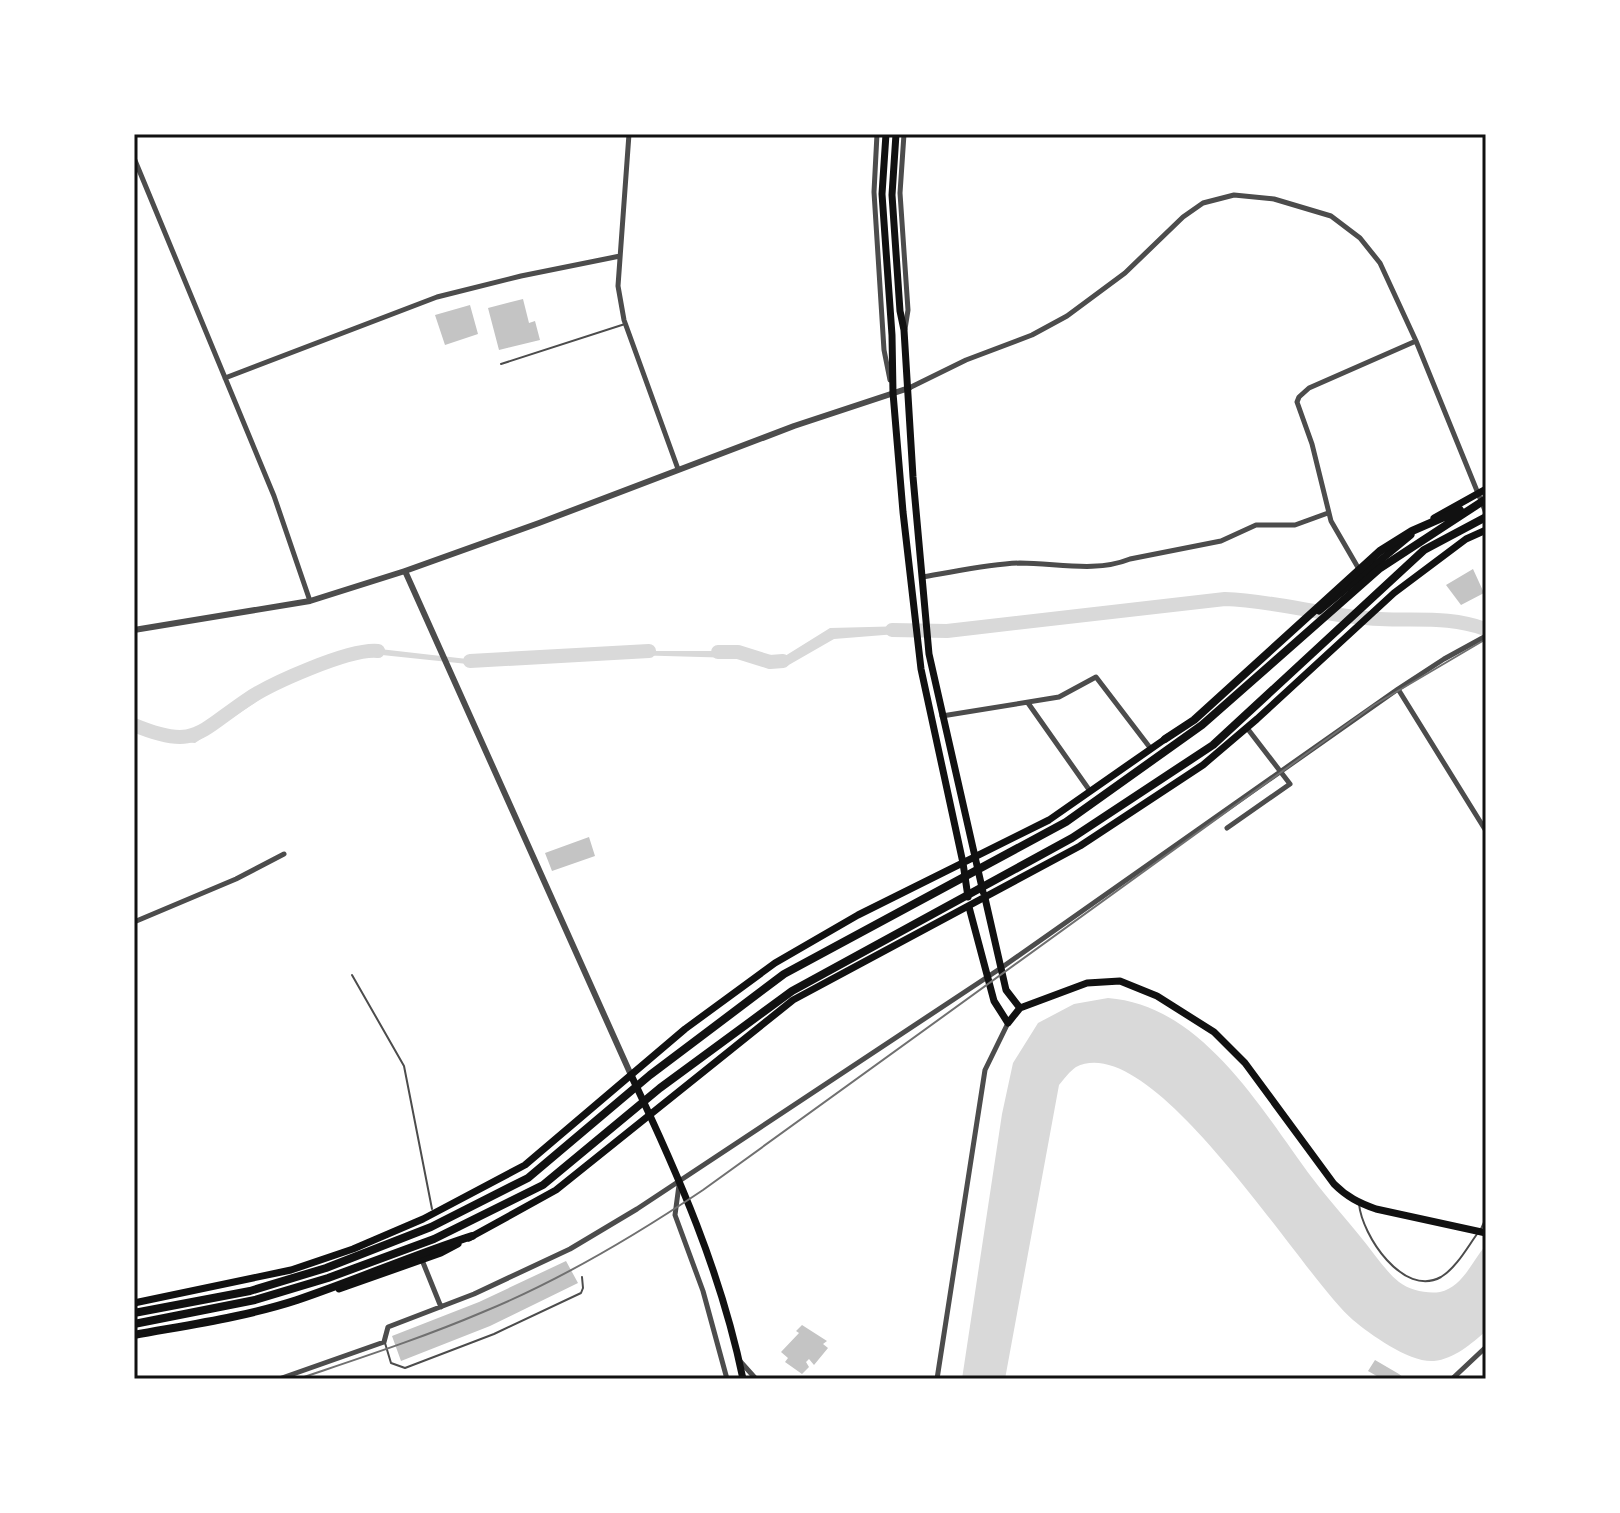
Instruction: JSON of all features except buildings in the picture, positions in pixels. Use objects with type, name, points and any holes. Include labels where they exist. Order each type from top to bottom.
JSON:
[{"type":"highway","points":[[1165,739],[1194,720],[1380,551],[1412,531],[1484,495]]},
{"type":"highway","points":[[134,1313],[250,1291],[326,1268],[431,1227],[528,1178],[650,1075],[784,974],[1066,822],[1202,725],[1379,569],[1484,495]]},
{"type":"highway","points":[[134,1324],[255,1300],[328,1278],[434,1239],[543,1185],[660,1088],[792,991],[1072,838],[1213,745],[1424,550],[1486,515]]},
{"type":"highway","points":[[134,1334],[246,1314],[297,1300],[472,1236]]},
{"type":"main road","points":[[886,134],[882,194],[893,393],[916,635],[923,683],[963,863],[969,907],[994,1001],[1008,1023],[1020,1008],[1087,983],[1120,981],[1157,996],[1214,1032],[1245,1063],[1334,1184],[1359,1203],[1486,1233]]},
{"type":"main road","points":[[896,134],[892,195],[922,591],[928,634],[941,716],[1006,990],[1020,1008]]},
{"type":"main road","points":[[134,1303],[291,1270],[353,1249],[433,1214],[525,1165],[685,1029],[775,963],[858,915],[1049,820],[1165,739],[1417,530],[1484,495]]},
{"type":"main road","points":[[472,1236],[556,1190],[793,1000],[1080,846],[1203,765],[1394,593],[1466,539],[1486,530]]},
{"type":"main road","points":[[631,1075],[680,1180],[716,1274],[743,1379]]},
{"type":"street","points":[[629,134],[618,286],[625,324],[678,469]]},
{"type":"street","points":[[877,134],[874,192],[884,350],[893,393]]},
{"type":"street","points":[[904,134],[900,193],[908,310],[904,330]]},
{"type":"street","points":[[134,158],[274,496],[310,601]]},
{"type":"street","points":[[134,630],[310,601],[405,571],[794,426],[909,388],[966,360],[1032,335],[1067,316],[1116,281],[1183,217],[1203,203],[1223,196],[1247,195],[1303,206],[1331,216],[1348,227],[1372,251],[1388,276],[1484,495],[1486,515]]},
{"type":"street","points":[[225,378],[437,297],[620,256]]},
{"type":"street","points":[[1362,575],[1328,513],[1312,444],[1297,407],[1299,397],[1309,388],[1416,341]]},
{"type":"street","points":[[921,577],[1017,563],[1093,568],[1117,565],[1130,559],[1221,541],[1256,525],[1295,525],[1328,513]]},
{"type":"street","points":[[405,571],[631,1075]]},
{"type":"street","points":[[279,1379],[384,1342],[388,1327],[441,1307],[570,1249],[1001,968],[1398,689],[1486,636]]},
{"type":"street","points":[[941,716],[1059,697],[1096,677],[1151,749]]},
{"type":"street","points":[[1398,689],[1486,831]]},
{"type":"street","points":[[1028,703],[1090,791]]},
{"type":"street","points":[[1227,828],[1290,784],[1247,728]]},
{"type":"street","points":[[134,922],[236,879],[284,854]]},
{"type":"street","points":[[937,1379],[985,1070],[1008,1023]]},
{"type":"street","points":[[680,1180],[675,1215],[703,1291],[727,1379]]},
{"type":"street","points":[[418,1257],[441,1307]]},
{"type":"street","points":[[1452,1379],[1486,1347]]},
{"type":"street","points":[[739,1360],[756,1379]]},
{"type":"lane","points":[[501,364],[625,324]]},
{"type":"lane","points":[[352,975],[404,1066],[433,1214]]},
{"type":"lane","points":[[1359,1203],[1367,1235],[1397,1269],[1416,1279],[1444,1276],[1486,1218]]},
{"type":"lane","points":[[384,1342],[391,1363],[405,1368],[494,1334],[581,1293],[582,1277]]},
{"type":"shaded area","points":[[908,626],[909,633],[834,639],[787,666],[769,668],[736,658],[630,655],[477,665],[363,653],[340,658],[293,677],[195,743],[159,740],[134,729],[134,722],[159,735],[193,738],[292,673],[340,655],[371,648],[476,660],[631,651],[734,651],[765,660],[785,656],[830,628]]},
{"type":"shaded area","points":[[1108,998],[1142,1005],[1173,1020],[1201,1040],[1251,1094],[1318,1186],[1383,1266],[1403,1285],[1430,1292],[1448,1289],[1461,1279],[1486,1245],[1486,1331],[1455,1354],[1434,1361],[1414,1358],[1380,1340],[1353,1320],[1329,1295],[1224,1162],[1184,1118],[1145,1084],[1108,1065],[1076,1067],[1059,1085],[1005,1379],[962,1379],[1002,1114],[1013,1063],[1038,1023],[1074,1004]]},
{"type":"waterway","points":[[892,630],[947,631],[1225,599],[1361,618],[1446,621],[1485,629]]},
{"type":"waterway","points":[[134,725],[170,736],[194,734],[256,694],[290,677],[349,655],[378,651]]},
{"type":"waterway","points":[[470,661],[649,651]]},
{"type":"waterway","points":[[718,652],[738,652],[770,662],[783,661]]},
{"type":"railway","points":[[298,1379],[414,1339],[512,1299],[596,1257],[650,1224],[703,1190],[1374,705],[1486,639]]}]
